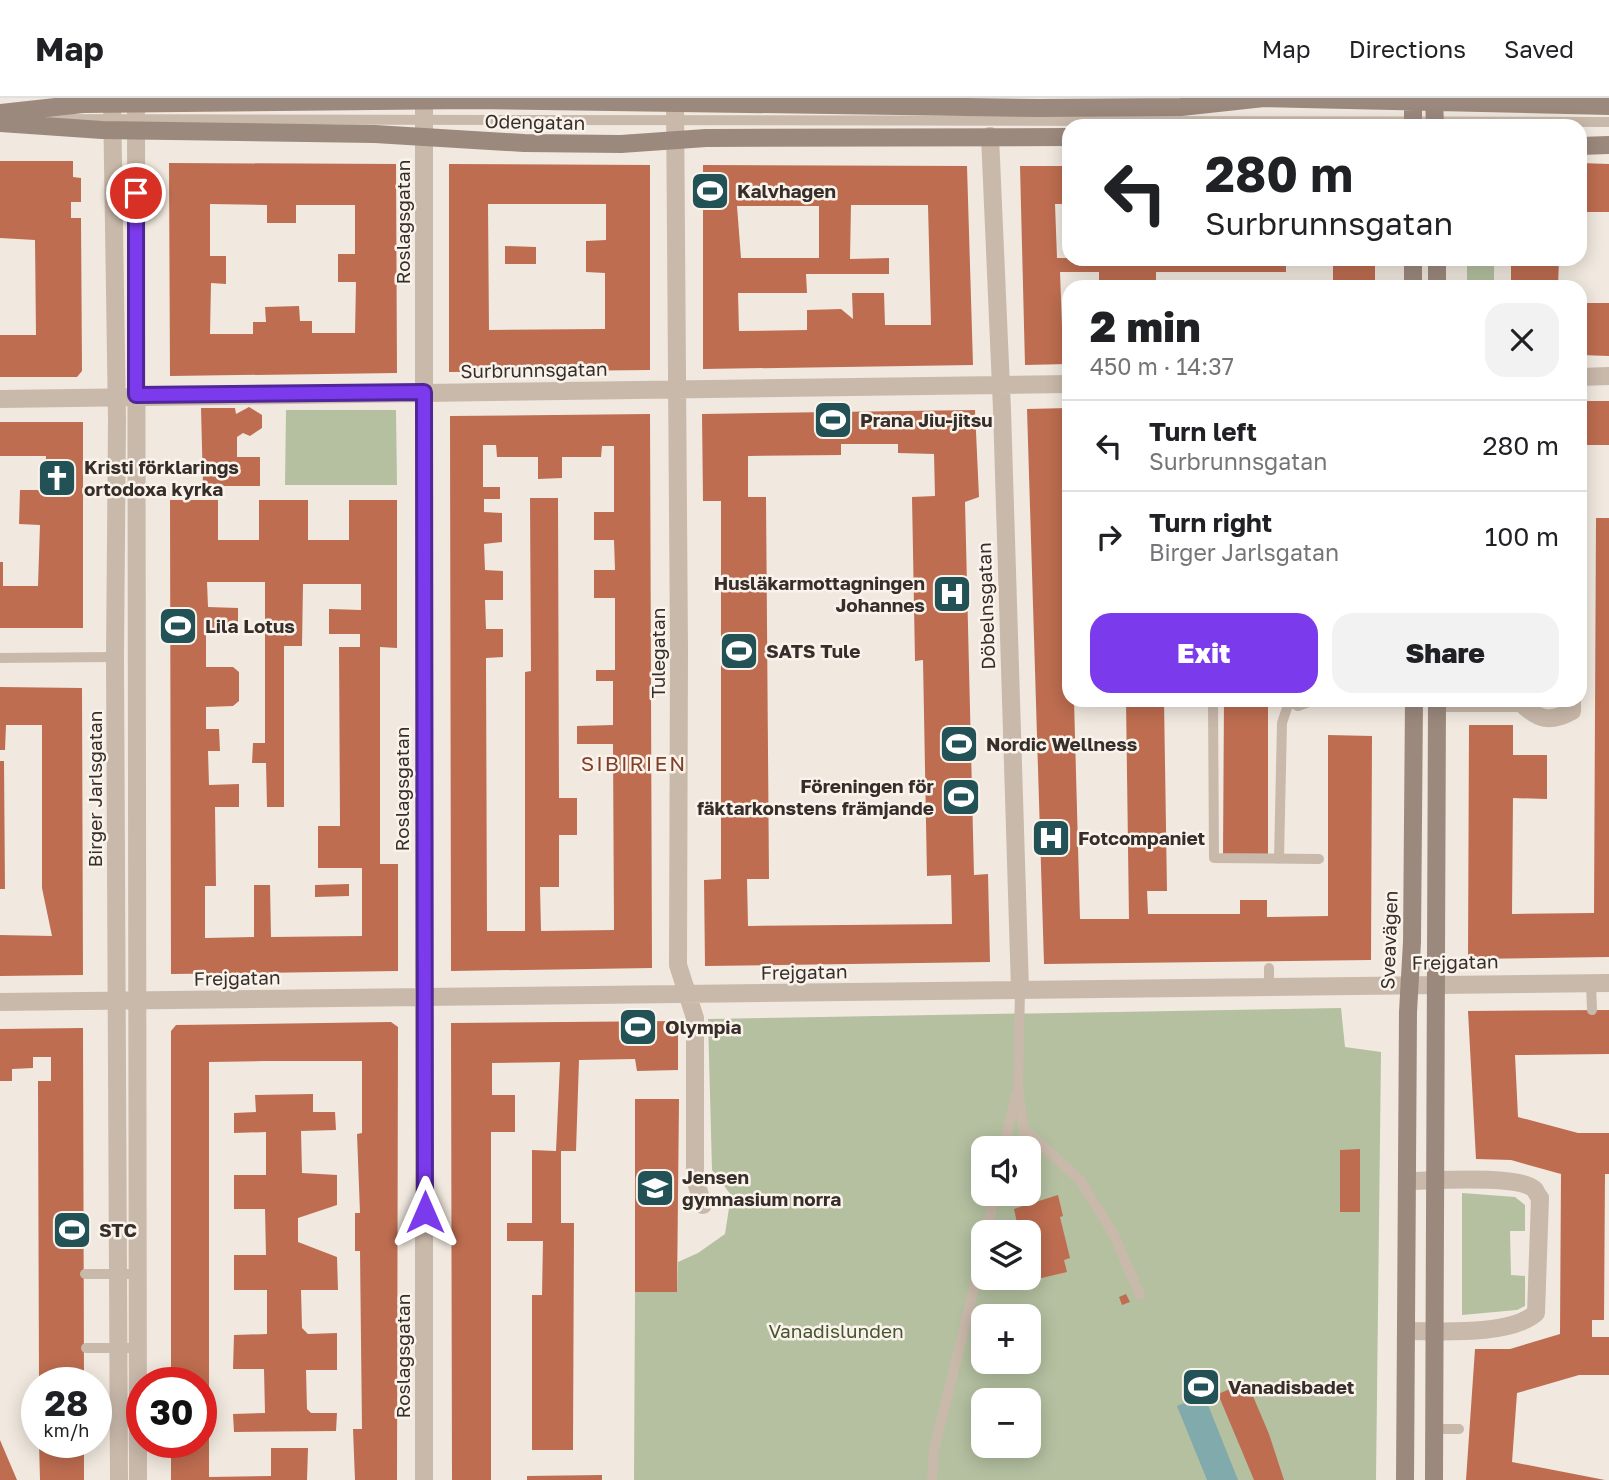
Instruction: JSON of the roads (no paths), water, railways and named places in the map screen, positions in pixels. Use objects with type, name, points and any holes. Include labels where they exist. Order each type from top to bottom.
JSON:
[{"type":"main road","name":"Odengatan","points":[[0,113],[136,113],[630,100],[675,108],[1264,99],[1435,113],[1609,106]]},
{"type":"main road","name":"Odengatan","points":[[0,121],[136,113],[524,144],[1062,137]]},
{"type":"main road","points":[[1587,146],[1609,145]]},
{"type":"main road","name":"Sveavägen","points":[[1405,1480],[1414,707]]},
{"type":"main road","points":[[1434,1480],[1437,707]]},
{"type":"street","name":"Roslagsgatan","points":[[424,106],[424,1480]]},
{"type":"street","name":"Tulegatan","points":[[675,108],[678,965],[695,1018],[695,1179],[703,1205]]},
{"type":"street","name":"Birger Jarlsgatan","points":[[112,113],[117,396],[115,657],[127,1000]]},
{"type":"street","name":"Birger Jarlsgatan","points":[[136,113],[136,395],[127,1000],[127,1274],[128,1348],[138,1480]]},
{"type":"street","name":"Döbelnsgatan","points":[[990,136],[1001,385],[1020,990]]},
{"type":"street","points":[[1587,377],[1609,376]]},
{"type":"street","name":"Surbrunnsgatan","points":[[0,398],[1062,384]]},
{"type":"street","points":[[1525,707],[1536,718],[1555,720],[1572,711],[1572,707]]},
{"type":"street","name":"Frejgatan","points":[[0,1002],[1020,990],[1269,977],[1409,984],[1600,983]]},
{"type":"street","points":[[1406,1331],[1506,1326],[1526,1322],[1536,1312],[1540,1198],[1535,1189],[1523,1184],[1494,1180],[1407,1181]]},
{"type":"street","name":"Birger Jarlsgatan","points":[[120,1480],[128,1348]]},
{"type":"lane","name":"Odengatan","points":[[675,108],[1413,112]]},
{"type":"lane","name":"Odengatan","points":[[1435,113],[1551,119]]},
{"type":"lane","name":"Odengatan","points":[[1587,121],[1609,122]]},
{"type":"lane","points":[[0,659],[115,657]]},
{"type":"lane","points":[[1213,707],[1214,858],[1319,859]]},
{"type":"lane","points":[[1279,859],[1282,723],[1286,707]]},
{"type":"lane","points":[[1592,1010],[1600,983]]},
{"type":"lane","points":[[1020,990],[1018,1087],[1025,1136]]},
{"type":"lane","points":[[1007,1136],[1018,1087]]},
{"type":"lane","points":[[1024,1129],[1080,1180],[1114,1235],[1140,1295]]},
{"type":"lane","points":[[85,1274],[127,1274]]},
{"type":"lane","points":[[932,1480],[934,1450],[974,1290]]},
{"type":"lane","points":[[86,1348],[128,1348]]},
{"type":"lane","points":[[1434,1429],[1459,1429]]},
{"type":"water","points":[[1204,1395],[1238,1480],[1207,1480],[1177,1406]]},
{"type":"place","name":"Kalvhagen","points":[[710,191]]},
{"type":"place","name":"Prana Jiu-jitsu","points":[[833,420]]},
{"type":"place","name":"Kristi förklarings ortodoxa kyrka","points":[[57,478]]},
{"type":"place","name":"Husläkarmottagningen Johannes","points":[[952,594]]},
{"type":"place","name":"Lila Lotus","points":[[178,626]]},
{"type":"place","name":"SATS Tule","points":[[739,651]]},
{"type":"place","name":"Nordic Wellness","points":[[959,744]]},
{"type":"place","name":"Föreningen för fäktarkonstens främjande","points":[[961,797]]},
{"type":"place","name":"Fotcompaniet","points":[[1051,838]]},
{"type":"place","name":"Olympia","points":[[638,1027]]},
{"type":"place","name":"Jensen gymnasium norra","points":[[655,1188]]},
{"type":"place","name":"STC","points":[[72,1230]]},
{"type":"place","name":"Vanadisbadet","points":[[1201,1387]]},
{"type":"district","name":"SIBIRIEN","points":[[634,764]]},
{"type":"park label","name":"Vanadislunden","points":[[836,1331]]}]
